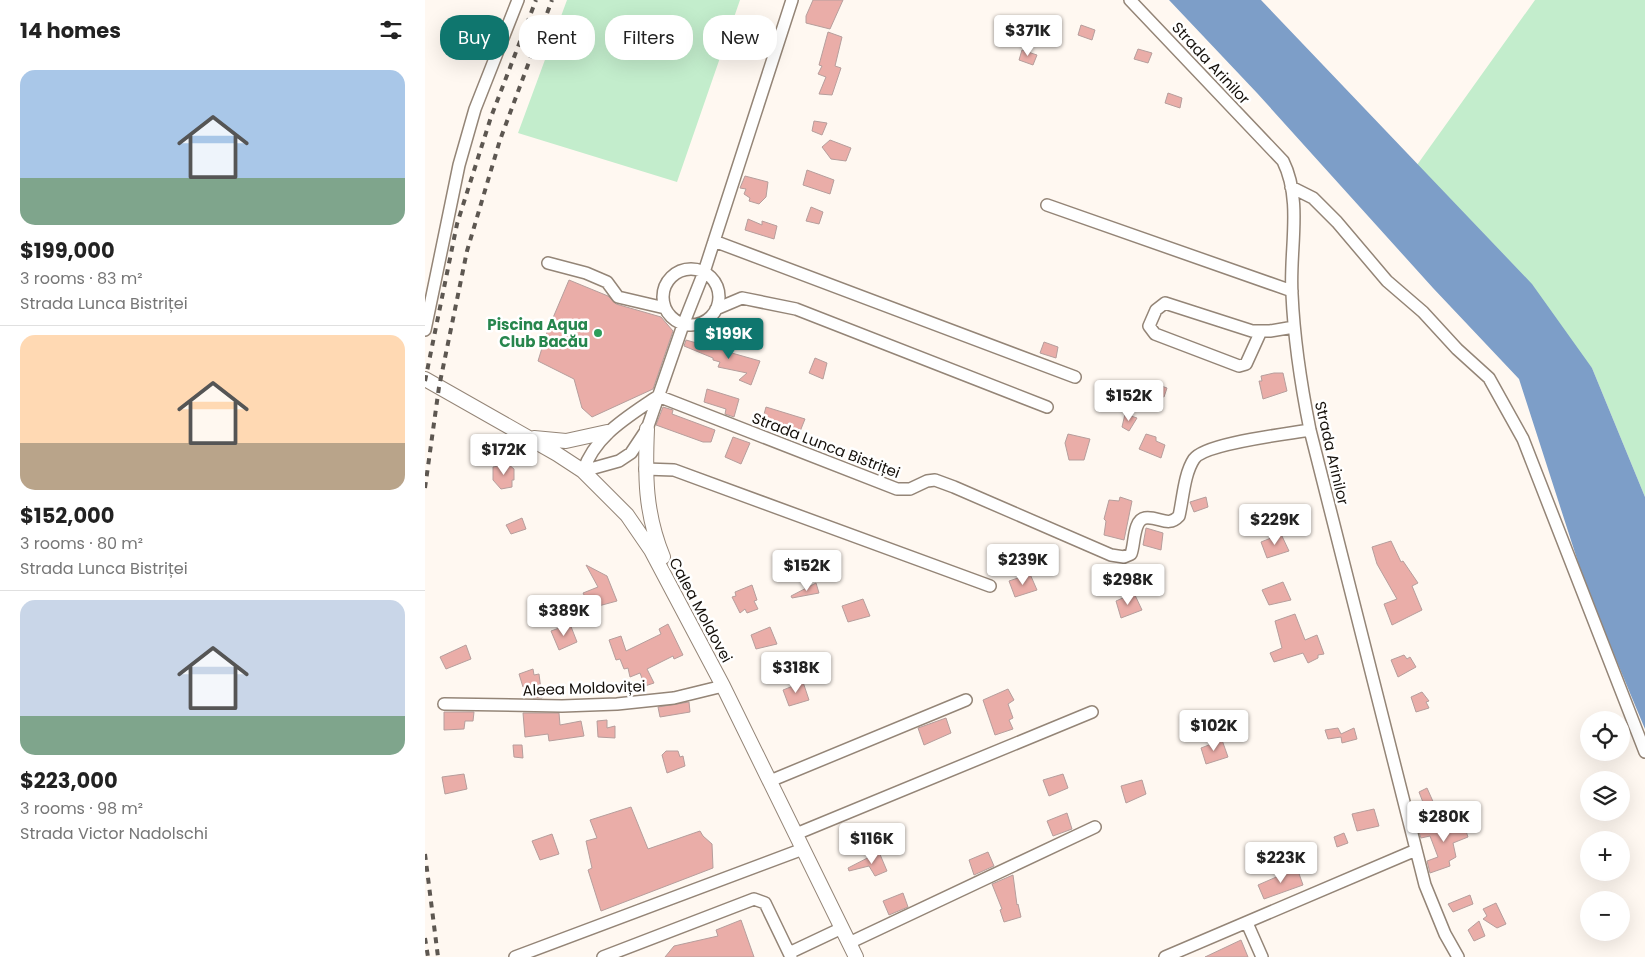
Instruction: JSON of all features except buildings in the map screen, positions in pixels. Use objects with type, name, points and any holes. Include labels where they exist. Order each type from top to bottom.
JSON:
[{"type":"main road","name":"Calea Moldovei","points":[[425,379],[529,437],[583,471],[627,515],[651,550],[723,686],[856,957]]},
{"type":"main road","points":[[647,429],[645,469],[647,508],[656,540],[690,625]]},
{"type":"main road","points":[[529,437],[566,441],[607,432]]},
{"type":"street","points":[[425,330],[459,165],[478,102],[518,0]]},
{"type":"street","points":[[583,471],[619,461],[631,453],[647,429],[683,324],[704,272],[792,0]]},
{"type":"street","name":"Strada Arinilor","points":[[1130,0],[1283,161],[1289,174],[1294,202],[1292,291],[1297,364],[1310,430],[1425,885],[1445,934],[1458,957]]},
{"type":"street","points":[[1291,187],[1313,198],[1337,222],[1387,281],[1423,312],[1457,349],[1489,378],[1523,439],[1645,752]]},
{"type":"street","points":[[1047,205],[1292,291]]},
{"type":"street","points":[[714,241],[1075,377]]},
{"type":"street","points":[[547,264],[586,273],[607,282],[618,297],[665,308]]},
{"type":"street","points":[[716,309],[719,296],[717,287],[714,280],[704,272],[679,271],[671,276],[664,294],[665,308],[673,318],[683,324],[696,326],[703,324],[716,309],[742,298],[796,309],[1047,407]]},
{"type":"street","points":[[1261,331],[1246,364],[1239,366],[1155,334],[1149,326],[1155,310],[1165,303],[1252,331],[1294,327]]},
{"type":"street","points":[[583,471],[593,449],[607,432],[658,396]]},
{"type":"street","name":"Strada Lunca Bistriței","points":[[658,396],[897,489],[909,489],[927,481],[935,480],[954,486],[1111,555],[1124,557],[1131,554],[1137,527],[1141,520],[1152,518],[1168,522],[1174,521],[1179,516],[1189,472],[1194,459],[1203,451],[1264,437],[1310,430]]},
{"type":"street","points":[[645,469],[674,470],[990,586]]},
{"type":"street","name":"Aleea Moldoviței","points":[[443,704],[562,706],[617,704],[674,698],[723,686]]},
{"type":"street","points":[[770,781],[966,700]]},
{"type":"street","points":[[796,834],[1092,712]]},
{"type":"street","points":[[849,943],[1095,827]]},
{"type":"street","points":[[515,957],[803,849]]},
{"type":"street","points":[[1165,957],[1416,850]]},
{"type":"street","points":[[603,957],[754,899],[765,903],[790,955],[842,928]]},
{"type":"street","points":[[1247,923],[1263,957]]},
{"type":"green space","points":[[567,0],[740,0],[735,15],[703,15],[703,60],[719,60],[677,182],[518,133],[545,60],[595,60],[595,15],[561,15]]},
{"type":"green space","points":[[1535,0],[1645,0],[1645,497],[1592,368],[1417,165]]},
{"type":"water","points":[[1169,0],[1261,0],[1532,284],[1592,368],[1645,497],[1645,729],[1587,590],[1519,379],[1433,288],[1257,93]]},
{"type":"railway","points":[[425,381],[457,224],[491,117],[536,0]]},
{"type":"railway","points":[[425,488],[439,387],[467,251],[500,140],[552,0]]},
{"type":"railway","points":[[425,854],[438,957]]},
{"type":"railway","points":[[425,938],[428,957]]},
{"type":"place","name":"Piscina Aqua Club Bacău","points":[[598,333]]}]
